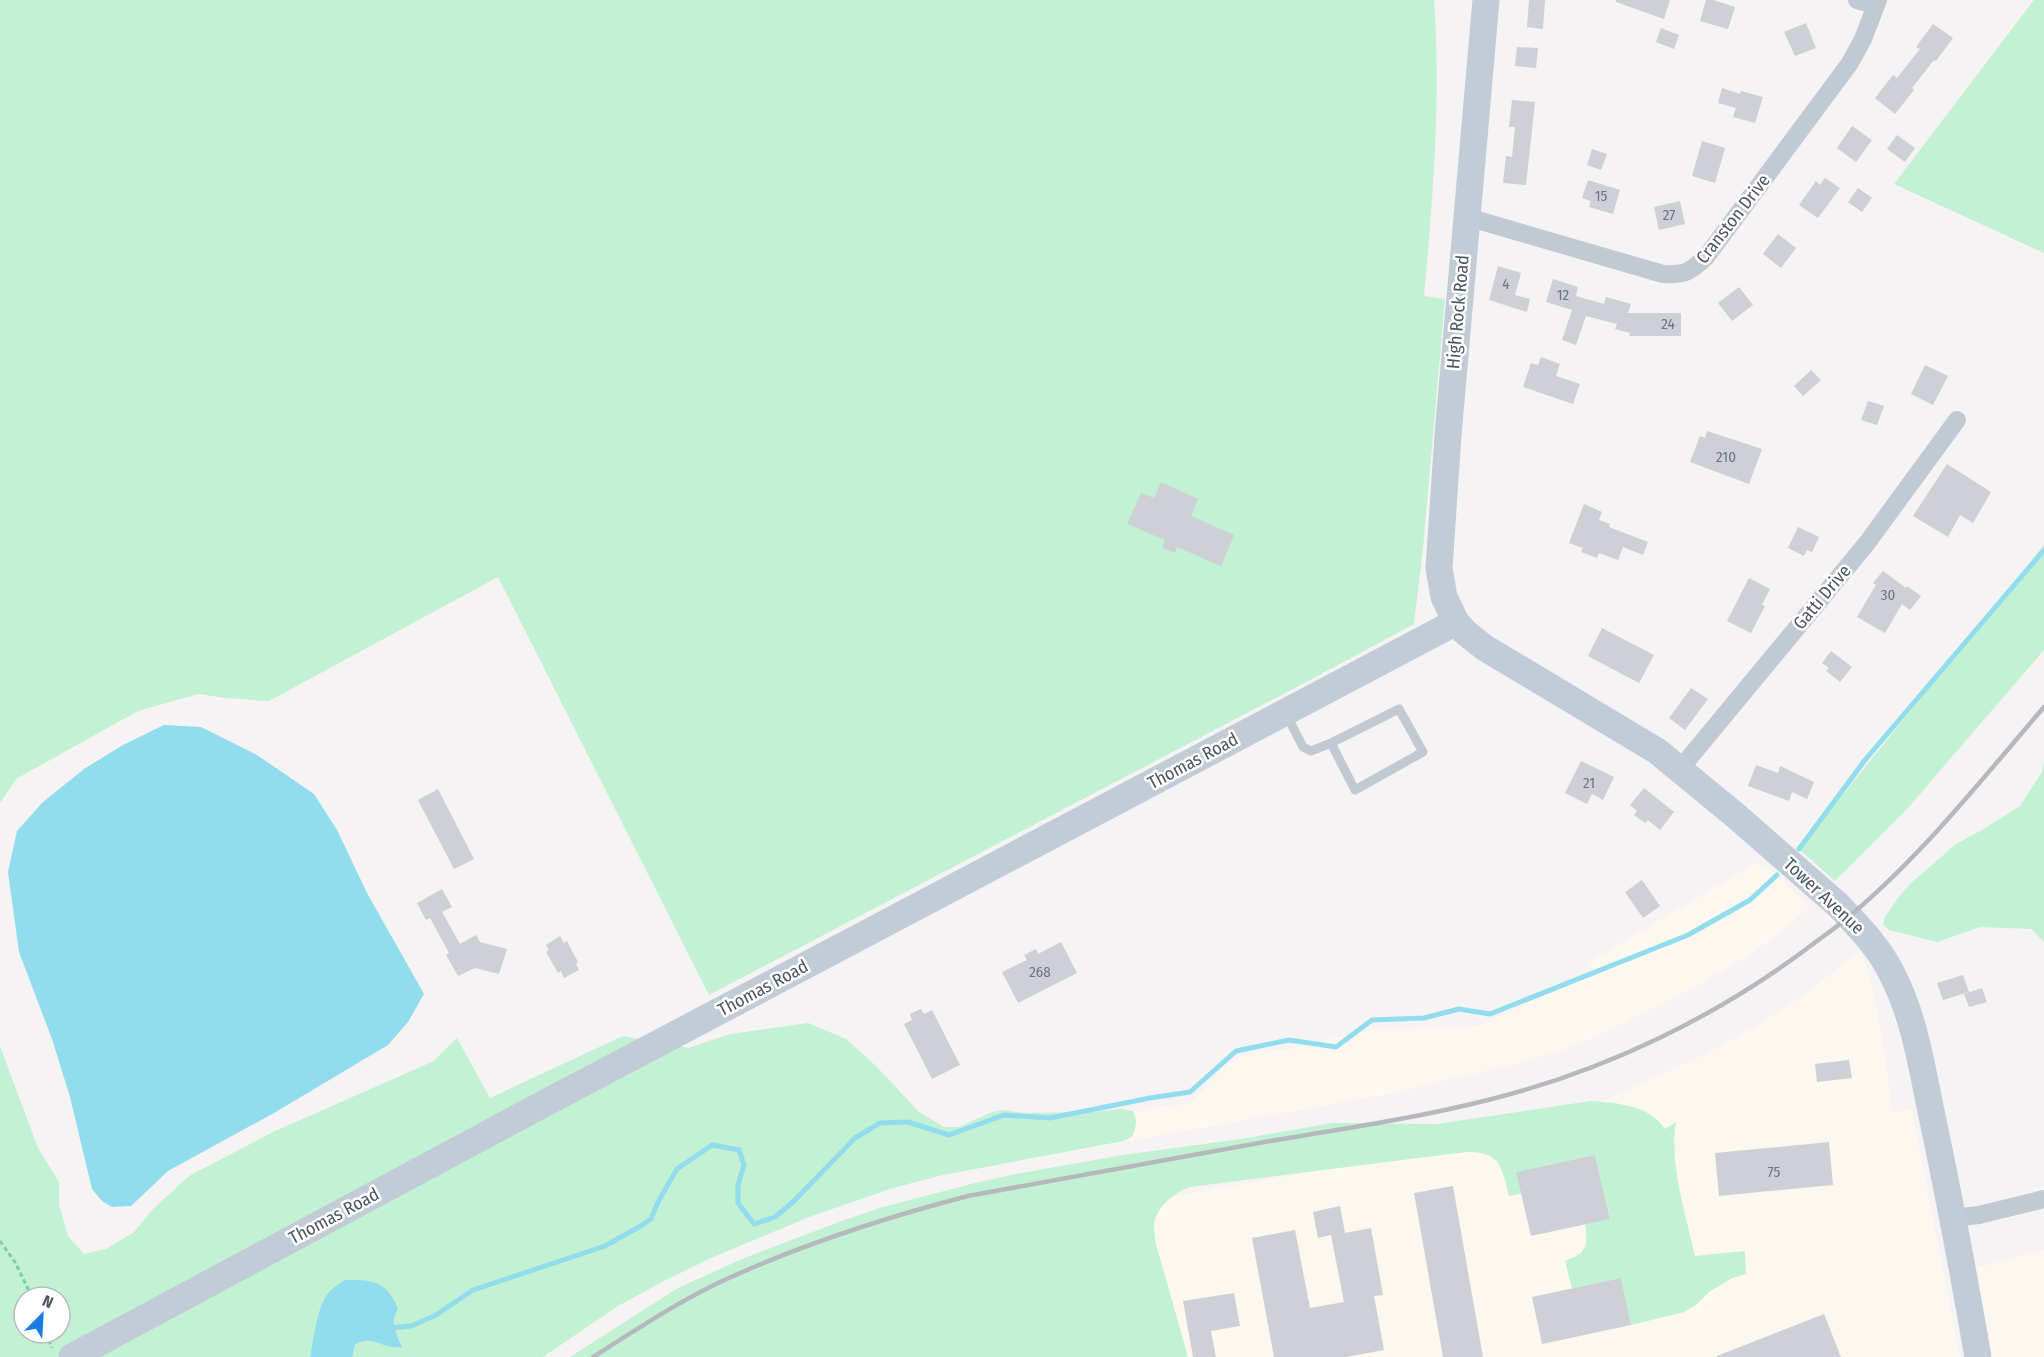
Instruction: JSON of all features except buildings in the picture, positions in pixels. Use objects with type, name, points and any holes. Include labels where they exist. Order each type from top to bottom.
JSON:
[{"type":"main road","name":"High Rock Road","points":[[1456,622],[1442,591],[1440,552],[1486,0]]},
{"type":"main road","name":"Thomas Road","points":[[62,1354],[531,1110],[1456,622]]},
{"type":"main road","name":"Tower Avenue","points":[[1456,622],[1466,633],[1491,652],[1650,747],[1680,769],[1838,904],[1862,928],[1881,954],[1895,979],[1905,1005],[1922,1071],[1978,1357]]},
{"type":"street","points":[[1857,0],[1876,2]]},
{"type":"street","name":"Cranston Drive","points":[[1467,217],[1663,274],[1681,275],[1691,271],[1706,257],[1850,63],[1863,39],[1876,2]]},
{"type":"street","name":"Gatti Drive","points":[[1680,769],[1867,543],[1957,420]]},
{"type":"street","points":[[1952,1218],[1978,1215],[2044,1199]]},
{"type":"lane","points":[[1284,712],[1303,747],[1311,751],[1399,709],[1423,752],[1355,790],[1331,743]]},
{"type":"path","points":[[0,1241],[15,1262],[26,1285]]},
{"type":"shaded area","points":[[1758,862],[1770,869],[1810,907],[1750,955],[1704,982],[1608,1031],[1569,1048],[1523,1062],[1393,1093],[943,1175],[893,1188],[809,1217],[711,1258],[618,1306],[543,1357],[352,1357],[938,1142],[1117,1109],[1144,1112],[1157,1107],[1187,1104],[1196,1098],[1226,1064],[1256,1052],[1291,1049],[1381,1029],[1481,1025],[1583,977],[1594,970],[1587,963]]},
{"type":"shaded area","points":[[1861,950],[1873,988],[1892,1112],[1912,1110],[1960,1357],[657,1357],[1136,1203],[1428,1151],[1600,1103],[1706,1054],[1758,1025],[1808,992]]},
{"type":"shaded area","points":[[2044,1250],[2044,1357],[1989,1357],[1972,1269]]},
{"type":"green space","points":[[0,0],[1434,0],[1436,111],[1424,296],[1445,299],[1414,624],[709,995],[498,577],[269,701],[198,694],[138,711],[16,779],[0,803]]},
{"type":"green space","points":[[2034,0],[2044,0],[2044,253],[1894,184]]},
{"type":"green space","points":[[2044,545],[2044,650],[1907,809],[1835,881],[1799,849]]},
{"type":"green space","points":[[2044,762],[2044,942],[2031,929],[1980,927],[1937,942],[1889,930],[1883,924],[1885,917],[1910,884],[1956,844],[2020,806],[2042,772]]},
{"type":"green space","points":[[808,1023],[846,1039],[876,1066],[919,1112],[944,1127],[959,1127],[992,1112],[1003,1110],[1024,1113],[1093,1112],[1120,1109],[1133,1111],[1136,1118],[1135,1127],[1132,1137],[1124,1141],[943,1175],[893,1188],[809,1217],[711,1258],[664,1281],[618,1306],[543,1357],[352,1357],[355,1345],[363,1340],[403,1346],[394,1331],[395,1314],[319,1312],[310,1357],[0,1357],[0,1046],[38,1148],[59,1182],[59,1205],[68,1236],[84,1254],[106,1249],[133,1233],[153,1209],[189,1176],[273,1132],[434,1061],[457,1038],[490,1098],[623,1036],[688,1048],[731,1034]]},
{"type":"green space","points":[[1591,1101],[1622,1104],[1642,1110],[1665,1129],[1676,1122],[1674,1138],[1677,1172],[1695,1256],[1745,1251],[1746,1274],[1732,1278],[1709,1292],[1696,1305],[1684,1312],[1631,1325],[1621,1278],[1572,1289],[1565,1261],[1582,1252],[1587,1238],[1585,1224],[1610,1218],[1595,1155],[1517,1172],[1521,1194],[1509,1196],[1498,1163],[1493,1158],[1478,1152],[1466,1152],[1190,1187],[1172,1197],[1159,1211],[1154,1231],[1188,1357],[570,1357],[678,1288],[742,1259],[883,1207],[971,1184],[1123,1155],[1241,1139],[1332,1123],[1437,1124]]},
{"type":"water","points":[[164,725],[201,727],[257,755],[314,794],[337,830],[367,893],[424,994],[408,1022],[388,1045],[274,1113],[168,1171],[131,1206],[112,1207],[102,1201],[92,1189],[70,1097],[52,1039],[19,952],[8,872],[17,831],[43,802],[84,769],[123,745]]},
{"type":"water","points":[[345,1280],[372,1282],[389,1293],[398,1309],[394,1324],[403,1347],[390,1347],[366,1341],[355,1345],[352,1357],[310,1357],[322,1305],[330,1291]]},
{"type":"waterway","points":[[1799,849],[1865,760],[2044,550]]},
{"type":"waterway","points":[[390,1328],[411,1326],[436,1315],[473,1290],[605,1246],[639,1227],[651,1219],[677,1169],[712,1145],[739,1150],[744,1165],[738,1185],[738,1203],[754,1224],[775,1217],[794,1201],[855,1138],[880,1123],[908,1122],[949,1135],[1004,1115],[1050,1118],[1190,1092],[1236,1051],[1289,1040],[1336,1047],[1372,1020],[1424,1018],[1459,1009],[1490,1014],[1688,935],[1750,900],[1777,875]]},
{"type":"railway","points":[[593,1357],[677,1305],[731,1277],[818,1242],[907,1213],[968,1196],[1434,1112],[1532,1088],[1617,1057],[1699,1018],[1738,995],[1847,918],[1904,866],[2044,707]]}]
